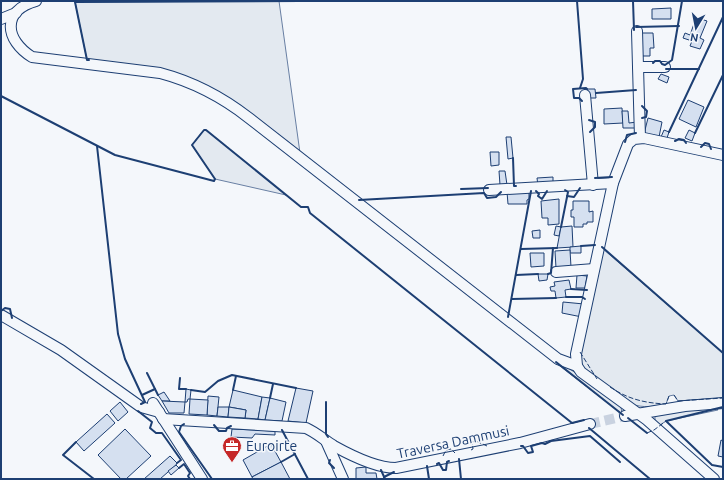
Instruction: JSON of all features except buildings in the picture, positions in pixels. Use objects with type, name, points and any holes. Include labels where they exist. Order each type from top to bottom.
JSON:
[{"type":"street","points":[[1,19],[16,13],[22,7],[36,1]]},
{"type":"street","points":[[12,39],[10,31],[16,13]]},
{"type":"street","points":[[1,31],[32,57],[160,72],[181,78],[218,96],[249,118],[558,359],[567,364],[577,366]]},
{"type":"street","points":[[637,31],[640,138]]},
{"type":"street","points":[[638,67],[665,67]]},
{"type":"street","points":[[584,95],[593,185]]},
{"type":"street","points":[[714,479],[637,414],[581,372],[577,366],[576,354],[613,184],[628,144],[640,138],[723,155]]},
{"type":"street","points":[[489,190],[613,184]]},
{"type":"street","points":[[556,272],[594,269]]},
{"type":"street","name":"Traversa Dammusi","points":[[1,315],[61,350],[141,407],[161,415],[306,428],[326,441],[364,460],[386,468],[396,468],[520,443],[590,424]]},
{"type":"street","points":[[153,403],[202,479]]},
{"type":"street","points":[[625,416],[723,403]]},
{"type":"street","points":[[326,441],[343,479]]},
{"type":"shaded area","points":[[279,1],[300,153],[228,97],[201,83],[87,60],[75,2]]},
{"type":"shaded area","points":[[204,130],[206,130],[286,195],[215,179],[192,145]]},
{"type":"shaded area","points":[[602,248],[723,353],[723,398],[678,401],[674,395],[669,396],[666,404],[648,407],[640,406],[631,404],[582,367],[579,359]]},
{"type":"shaded area","points":[[557,361],[604,391],[621,407],[622,414],[556,363]]},
{"type":"shaded area","points":[[716,408],[718,410],[666,421],[660,425],[655,423],[655,413]]},
{"type":"tunnel","points":[[590,424],[625,416]]},
{"type":"fence","points":[[580,352],[597,379]]},
{"type":"fence","points":[[610,387],[636,400],[650,403],[666,404],[669,396]]},
{"type":"fence","points":[[674,395],[678,401],[723,398]]},
{"type":"fence","points":[[647,433],[654,430],[666,421]]},
{"type":"fence","points":[[471,450],[473,449],[472,442],[476,441],[487,446]]},
{"type":"fence","points":[[443,456],[446,450],[451,449],[455,453]]},
{"type":"wall","points":[[89,60],[87,60],[75,2],[300,1]]},
{"type":"wall","points":[[577,1],[583,79],[580,88]]},
{"type":"wall","points":[[633,1],[634,30]]},
{"type":"wall","points":[[653,63],[655,61],[660,61],[665,65],[672,60],[682,1]]},
{"type":"wall","points":[[669,132],[723,17]]},
{"type":"wall","points":[[636,27],[679,26]]},
{"type":"wall","points":[[666,69],[699,69]]},
{"type":"wall","points":[[695,133],[723,75]]},
{"type":"wall","points":[[582,101],[579,98],[574,98],[573,89],[587,89]]},
{"type":"wall","points":[[596,93],[636,90]]},
{"type":"wall","points":[[1,96],[115,155],[214,181],[215,179],[192,145],[204,130],[206,130],[301,207],[308,207],[310,213],[572,423],[584,420]]},
{"type":"wall","points":[[642,106],[647,111],[646,117],[642,118]]},
{"type":"wall","points":[[589,120],[595,122],[595,127],[590,132]]},
{"type":"wall","points":[[625,142],[627,135],[636,133]]},
{"type":"wall","points":[[675,141],[679,139],[684,140],[686,143]]},
{"type":"wall","points":[[701,147],[705,143],[709,144],[711,149]]},
{"type":"wall","points":[[97,146],[118,334],[125,359],[145,402],[141,404]]},
{"type":"wall","points":[[513,158],[514,186],[516,186]]},
{"type":"wall","points":[[595,178],[612,177]]},
{"type":"wall","points":[[461,189],[488,188]]},
{"type":"wall","points":[[567,196],[574,197],[580,188]]},
{"type":"wall","points":[[561,227],[568,192],[565,190]]},
{"type":"wall","points":[[508,317],[531,191]]},
{"type":"wall","points":[[536,191],[539,194],[538,196],[542,199],[547,191]]},
{"type":"wall","points":[[359,200],[484,193],[487,198],[496,197],[501,192]]},
{"type":"wall","points":[[581,246],[595,245]]},
{"type":"wall","points":[[602,247],[723,353]]},
{"type":"wall","points":[[548,274],[551,273],[553,248]]},
{"type":"wall","points":[[521,249],[557,248]]},
{"type":"wall","points":[[516,275],[538,274]]},
{"type":"wall","points":[[571,289],[587,290]]},
{"type":"wall","points":[[566,297],[582,297],[585,299]]},
{"type":"wall","points":[[512,299],[556,298]]},
{"type":"wall","points":[[1,311],[5,308],[10,309],[12,318]]},
{"type":"wall","points":[[556,362],[623,415]]},
{"type":"wall","points":[[147,373],[158,395]]},
{"type":"wall","points":[[191,390],[205,392],[218,381],[232,375],[296,388]]},
{"type":"wall","points":[[233,390],[236,376]]},
{"type":"wall","points":[[180,378],[179,389],[186,389]]},
{"type":"wall","points":[[270,398],[273,384]]},
{"type":"wall","points":[[142,395],[155,389]]},
{"type":"wall","points":[[326,402],[326,434],[328,437]]},
{"type":"wall","points":[[723,407],[666,421],[712,465],[723,467]]},
{"type":"wall","points":[[138,411],[152,422],[150,428],[156,433],[162,433],[181,460],[177,463]]},
{"type":"wall","points":[[628,418],[647,433]]},
{"type":"wall","points":[[184,424],[181,426],[179,432],[212,479]]},
{"type":"wall","points":[[214,425],[219,431],[226,431],[227,428],[231,426]]},
{"type":"wall","points":[[589,428],[650,479]]},
{"type":"wall","points":[[282,430],[308,479]]},
{"type":"wall","points":[[521,446],[523,446],[528,453],[533,452],[531,446],[542,443],[545,444],[551,441],[590,436],[620,462]]},
{"type":"wall","points":[[76,442],[63,455],[94,479]]},
{"type":"wall","points":[[281,462],[295,454]]},
{"type":"wall","points":[[459,459],[461,479]]},
{"type":"wall","points":[[330,460],[329,463],[334,468]]},
{"type":"wall","points":[[437,464],[439,463],[443,470],[446,470],[447,462],[449,461]]},
{"type":"wall","points":[[179,468],[184,464],[190,473],[188,476],[190,479]]},
{"type":"wall","points":[[427,466],[429,479]]},
{"type":"wall","points":[[381,470],[385,479]]},
{"type":"wall","points":[[384,477],[394,472]]},
{"type":"place","name":"Euroirte","points":[[232,463]]}]
